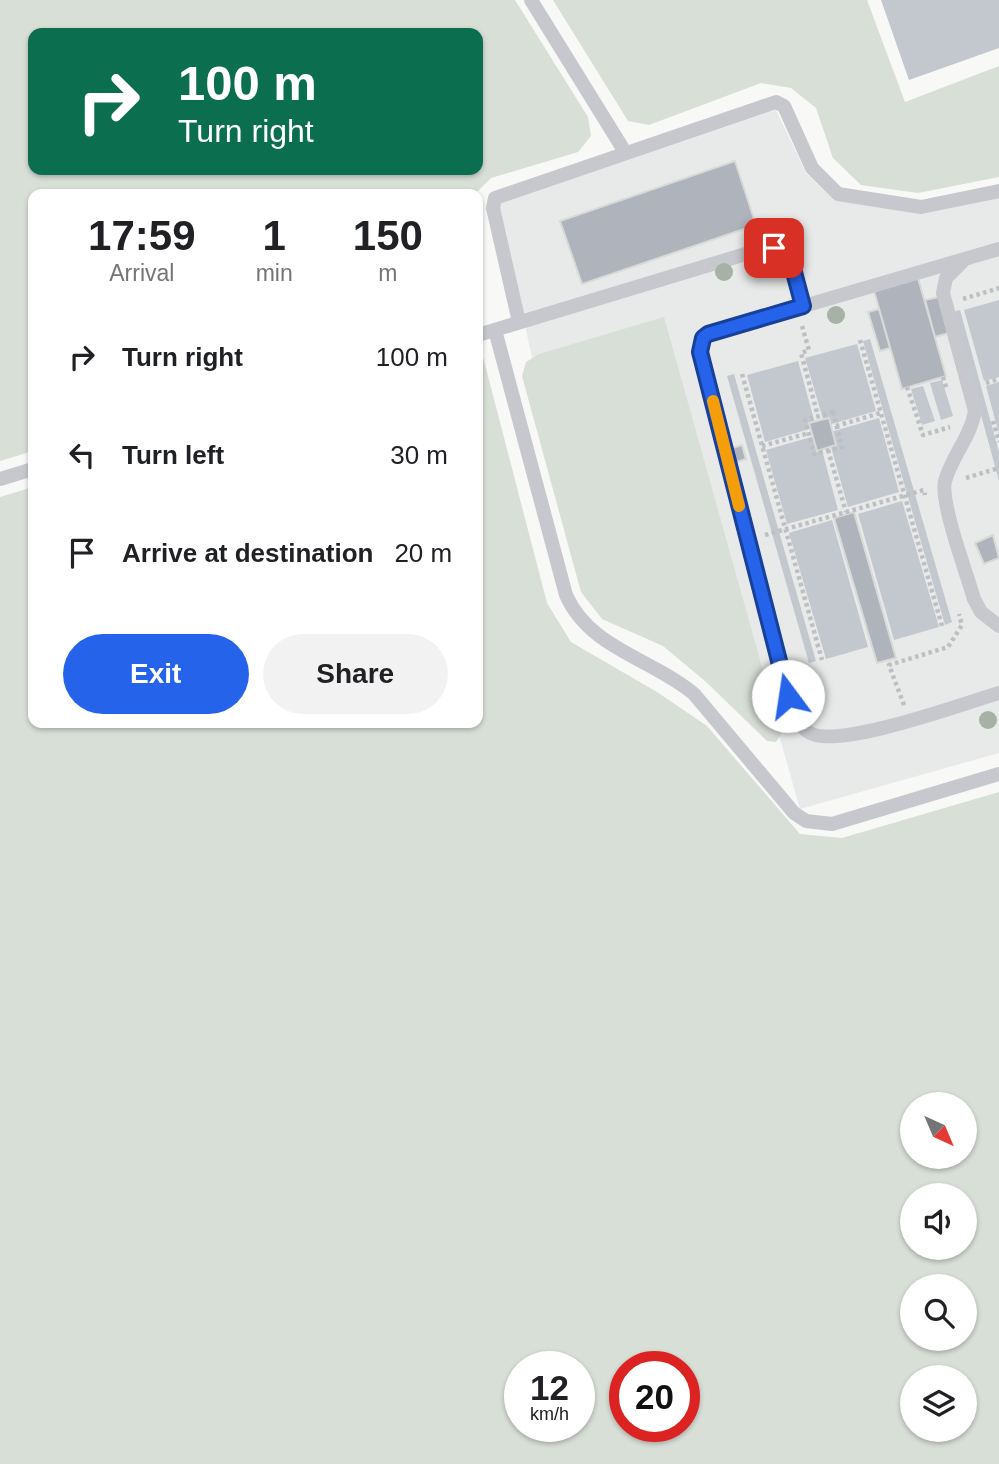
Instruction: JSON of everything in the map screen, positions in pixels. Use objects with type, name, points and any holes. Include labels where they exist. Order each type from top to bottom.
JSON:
[{"type":"lane","points":[[531,0],[625,152]]},
{"type":"lane","points":[[519,322],[493,208],[495,198],[776,102],[784,106],[812,168],[838,194],[921,207],[999,191]]},
{"type":"lane","points":[[483,334],[762,249],[774,248],[787,254],[791,261],[800,307]]},
{"type":"lane","points":[[999,248],[708,334],[703,338],[700,352],[788,696],[794,717],[803,728],[811,734],[829,738],[860,734],[999,693]]},
{"type":"lane","points":[[967,258],[946,278],[943,293],[975,411],[973,424],[944,484],[946,502],[974,599],[981,612],[999,626]]},
{"type":"lane","points":[[495,330],[566,595],[575,615],[589,631],[675,678],[694,694],[794,813],[806,821],[832,824],[999,774]]},
{"type":"lane","points":[[0,479],[28,471]]},
{"type":"path","points":[[946,304],[999,288]]},
{"type":"path","points":[[800,307],[809,350],[801,353],[818,416]]},
{"type":"path","points":[[860,340],[942,626]]},
{"type":"path","points":[[742,374],[821,660]]},
{"type":"path","points":[[983,384],[999,379]]},
{"type":"path","points":[[907,387],[923,435]]},
{"type":"path","points":[[833,412],[836,426],[842,447],[814,454],[805,420],[833,412]]},
{"type":"path","points":[[836,426],[880,413]]},
{"type":"path","points":[[762,446],[809,433]]},
{"type":"path","points":[[828,450],[846,512]]},
{"type":"path","points":[[944,484],[997,469]]},
{"type":"path","points":[[772,533],[924,490],[928,502]]},
{"type":"path","points":[[909,719],[889,665],[948,647],[962,625],[956,601]]},
{"type":"shaded area","points":[[0,0],[515,0],[588,117],[591,136],[578,152],[491,178],[480,189],[28,189],[28,453],[0,461]]},
{"type":"shaded area","points":[[553,0],[867,0],[905,102],[999,66],[999,177],[918,193],[861,185],[833,158],[816,108],[791,88],[761,83],[649,125],[628,121]]},
{"type":"shaded area","points":[[881,0],[999,0],[999,48],[909,80]]},
{"type":"shaded area","points":[[776,110],[806,173],[834,200],[921,213],[999,196],[999,753],[800,809],[662,323],[533,362],[498,204]]},
{"type":"shaded area","points":[[999,300],[999,377],[984,381],[964,310]]},
{"type":"shaded area","points":[[960,310],[999,452],[999,481],[953,312]]},
{"type":"shaded area","points":[[664,317],[781,735],[776,742],[767,741],[705,681],[663,646],[602,619],[581,592],[522,376],[526,362],[539,354]]},
{"type":"shaded area","points":[[870,339],[952,622],[945,625],[863,341]]},
{"type":"shaded area","points":[[857,344],[876,411],[825,426],[805,358]]},
{"type":"shaded area","points":[[483,357],[547,603],[571,642],[657,692],[707,726],[800,834],[842,838],[999,792],[999,1464],[0,1464],[0,497],[28,489],[28,728],[483,728]]},
{"type":"shaded area","points":[[798,361],[816,427],[765,442],[747,375]]},
{"type":"shaded area","points":[[734,374],[816,661],[809,663],[727,376]]},
{"type":"shaded area","points":[[942,380],[953,416],[941,420],[930,383]]},
{"type":"shaded area","points":[[999,382],[999,434],[986,386]]},
{"type":"shaded area","points":[[923,386],[935,421],[922,425],[911,389]]},
{"type":"shaded area","points":[[879,418],[899,492],[848,507],[827,433]]},
{"type":"shaded area","points":[[818,435],[838,510],[787,524],[766,450]]},
{"type":"shaded area","points":[[902,501],[939,627],[894,640],[858,514]]},
{"type":"shaded area","points":[[832,520],[868,647],[826,659],[789,533]]},
{"type":"building","points":[[735,161],[756,225],[582,284],[560,221]]},
{"type":"building","points":[[918,278],[946,376],[902,389],[874,291]]},
{"type":"building","points":[[939,297],[949,333],[935,337],[925,300]]},
{"type":"building","points":[[879,309],[890,348],[880,351],[868,312]]},
{"type":"building","points":[[829,418],[836,445],[817,451],[809,423]]},
{"type":"building","points":[[742,445],[746,459],[734,463],[729,449]]},
{"type":"building","points":[[854,512],[896,658],[877,663],[834,518]]},
{"type":"building","points":[[993,535],[999,558],[984,564],[975,543]]},
{"type":"slow traffic","points":[[713,401],[739,506]]},
{"type":"route","points":[[774,248],[787,254],[791,261],[803,306],[708,334],[703,338],[700,352],[788,696]]}]
